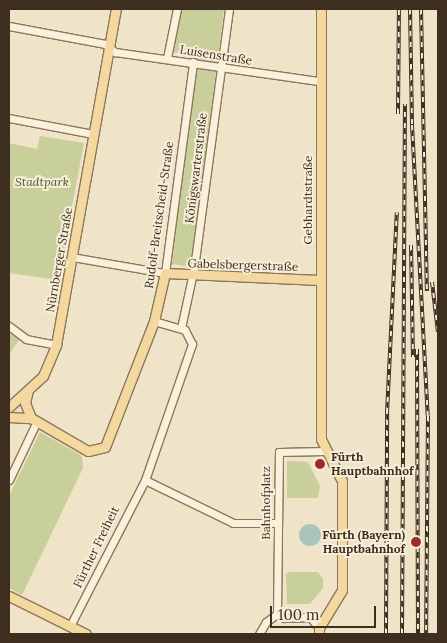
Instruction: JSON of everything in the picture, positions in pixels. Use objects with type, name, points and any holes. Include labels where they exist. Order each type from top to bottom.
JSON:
[{"type":"main road","name":"Nürnberger Straße","points":[[9,407],[43,376],[56,345],[116,9]]},
{"type":"main road","name":"Gebhardtstraße","points":[[321,9],[321,438],[324,451]]},
{"type":"main road","name":"Gabelsbergerstraße","points":[[165,273],[193,276],[320,280]]},
{"type":"main road","name":"Rudolf-Breitscheid-Straße","points":[[34,420],[96,451],[108,442],[154,321],[165,273]]},
{"type":"main road","points":[[28,390],[25,404],[34,420]]},
{"type":"main road","points":[[9,417],[34,420]]},
{"type":"main road","points":[[319,631],[342,590],[342,481],[339,470],[324,451]]},
{"type":"main road","points":[[9,596],[86,634]]},
{"type":"street","points":[[167,58],[177,9]]},
{"type":"street","name":"Königswarterstraße","points":[[181,328],[193,276],[229,9]]},
{"type":"street","name":"Luisenstraße","points":[[9,26],[105,44],[109,48],[220,68],[320,81]]},
{"type":"street","name":"Rudolf-Breitscheid-Straße","points":[[165,273],[193,62]]},
{"type":"street","points":[[9,118],[93,134]]},
{"type":"street","points":[[72,257],[165,273]]},
{"type":"street","points":[[154,321],[181,328],[190,336],[192,344],[145,480],[233,523],[278,523]]},
{"type":"street","points":[[9,326],[26,339],[56,345]]},
{"type":"street","points":[[9,480],[34,420]]},
{"type":"street","name":"Bahnhofplatz","points":[[274,616],[278,523],[278,452],[324,451]]},
{"type":"street","name":"Fürther Freiheit","points":[[70,626],[145,480]]},
{"type":"street","points":[[259,634],[274,616],[284,618],[310,617],[319,631]]},
{"type":"green space","points":[[180,9],[224,9],[191,267],[172,264],[196,55],[172,52]]},
{"type":"green space","name":"Stadtpark","points":[[40,136],[84,143],[58,280],[9,273],[9,143],[37,149]]},
{"type":"green space","points":[[9,330],[21,337],[9,355]]},
{"type":"green space","points":[[40,432],[82,456],[83,468],[22,595],[9,588],[9,496]]},
{"type":"green space","points":[[287,461],[308,462],[320,486],[318,498],[287,498]]},
{"type":"green space","points":[[289,572],[318,572],[323,579],[323,588],[310,604],[287,604],[286,574]]},
{"type":"water","points":[[310,524],[318,527],[321,535],[318,543],[310,546],[302,543],[299,535],[302,527]]},
{"type":"railway","points":[[398,114],[399,9]]},
{"type":"railway","points":[[410,9],[412,125],[428,416],[426,634]]},
{"type":"railway","points":[[421,9],[427,291]]},
{"type":"railway","points":[[402,634],[405,104]]},
{"type":"railway","points":[[386,634],[387,413],[397,212]]},
{"type":"railway","points":[[411,245],[413,357]]},
{"type":"railway","points":[[432,282],[438,332]]},
{"type":"railway","points":[[417,349],[418,634]]},
{"type":"place","name":"Fürth Hauptbahnhof","points":[[320,464]]},
{"type":"place","name":"Fürth (Bayern) Hauptbahnhof","points":[[416,542]]}]
